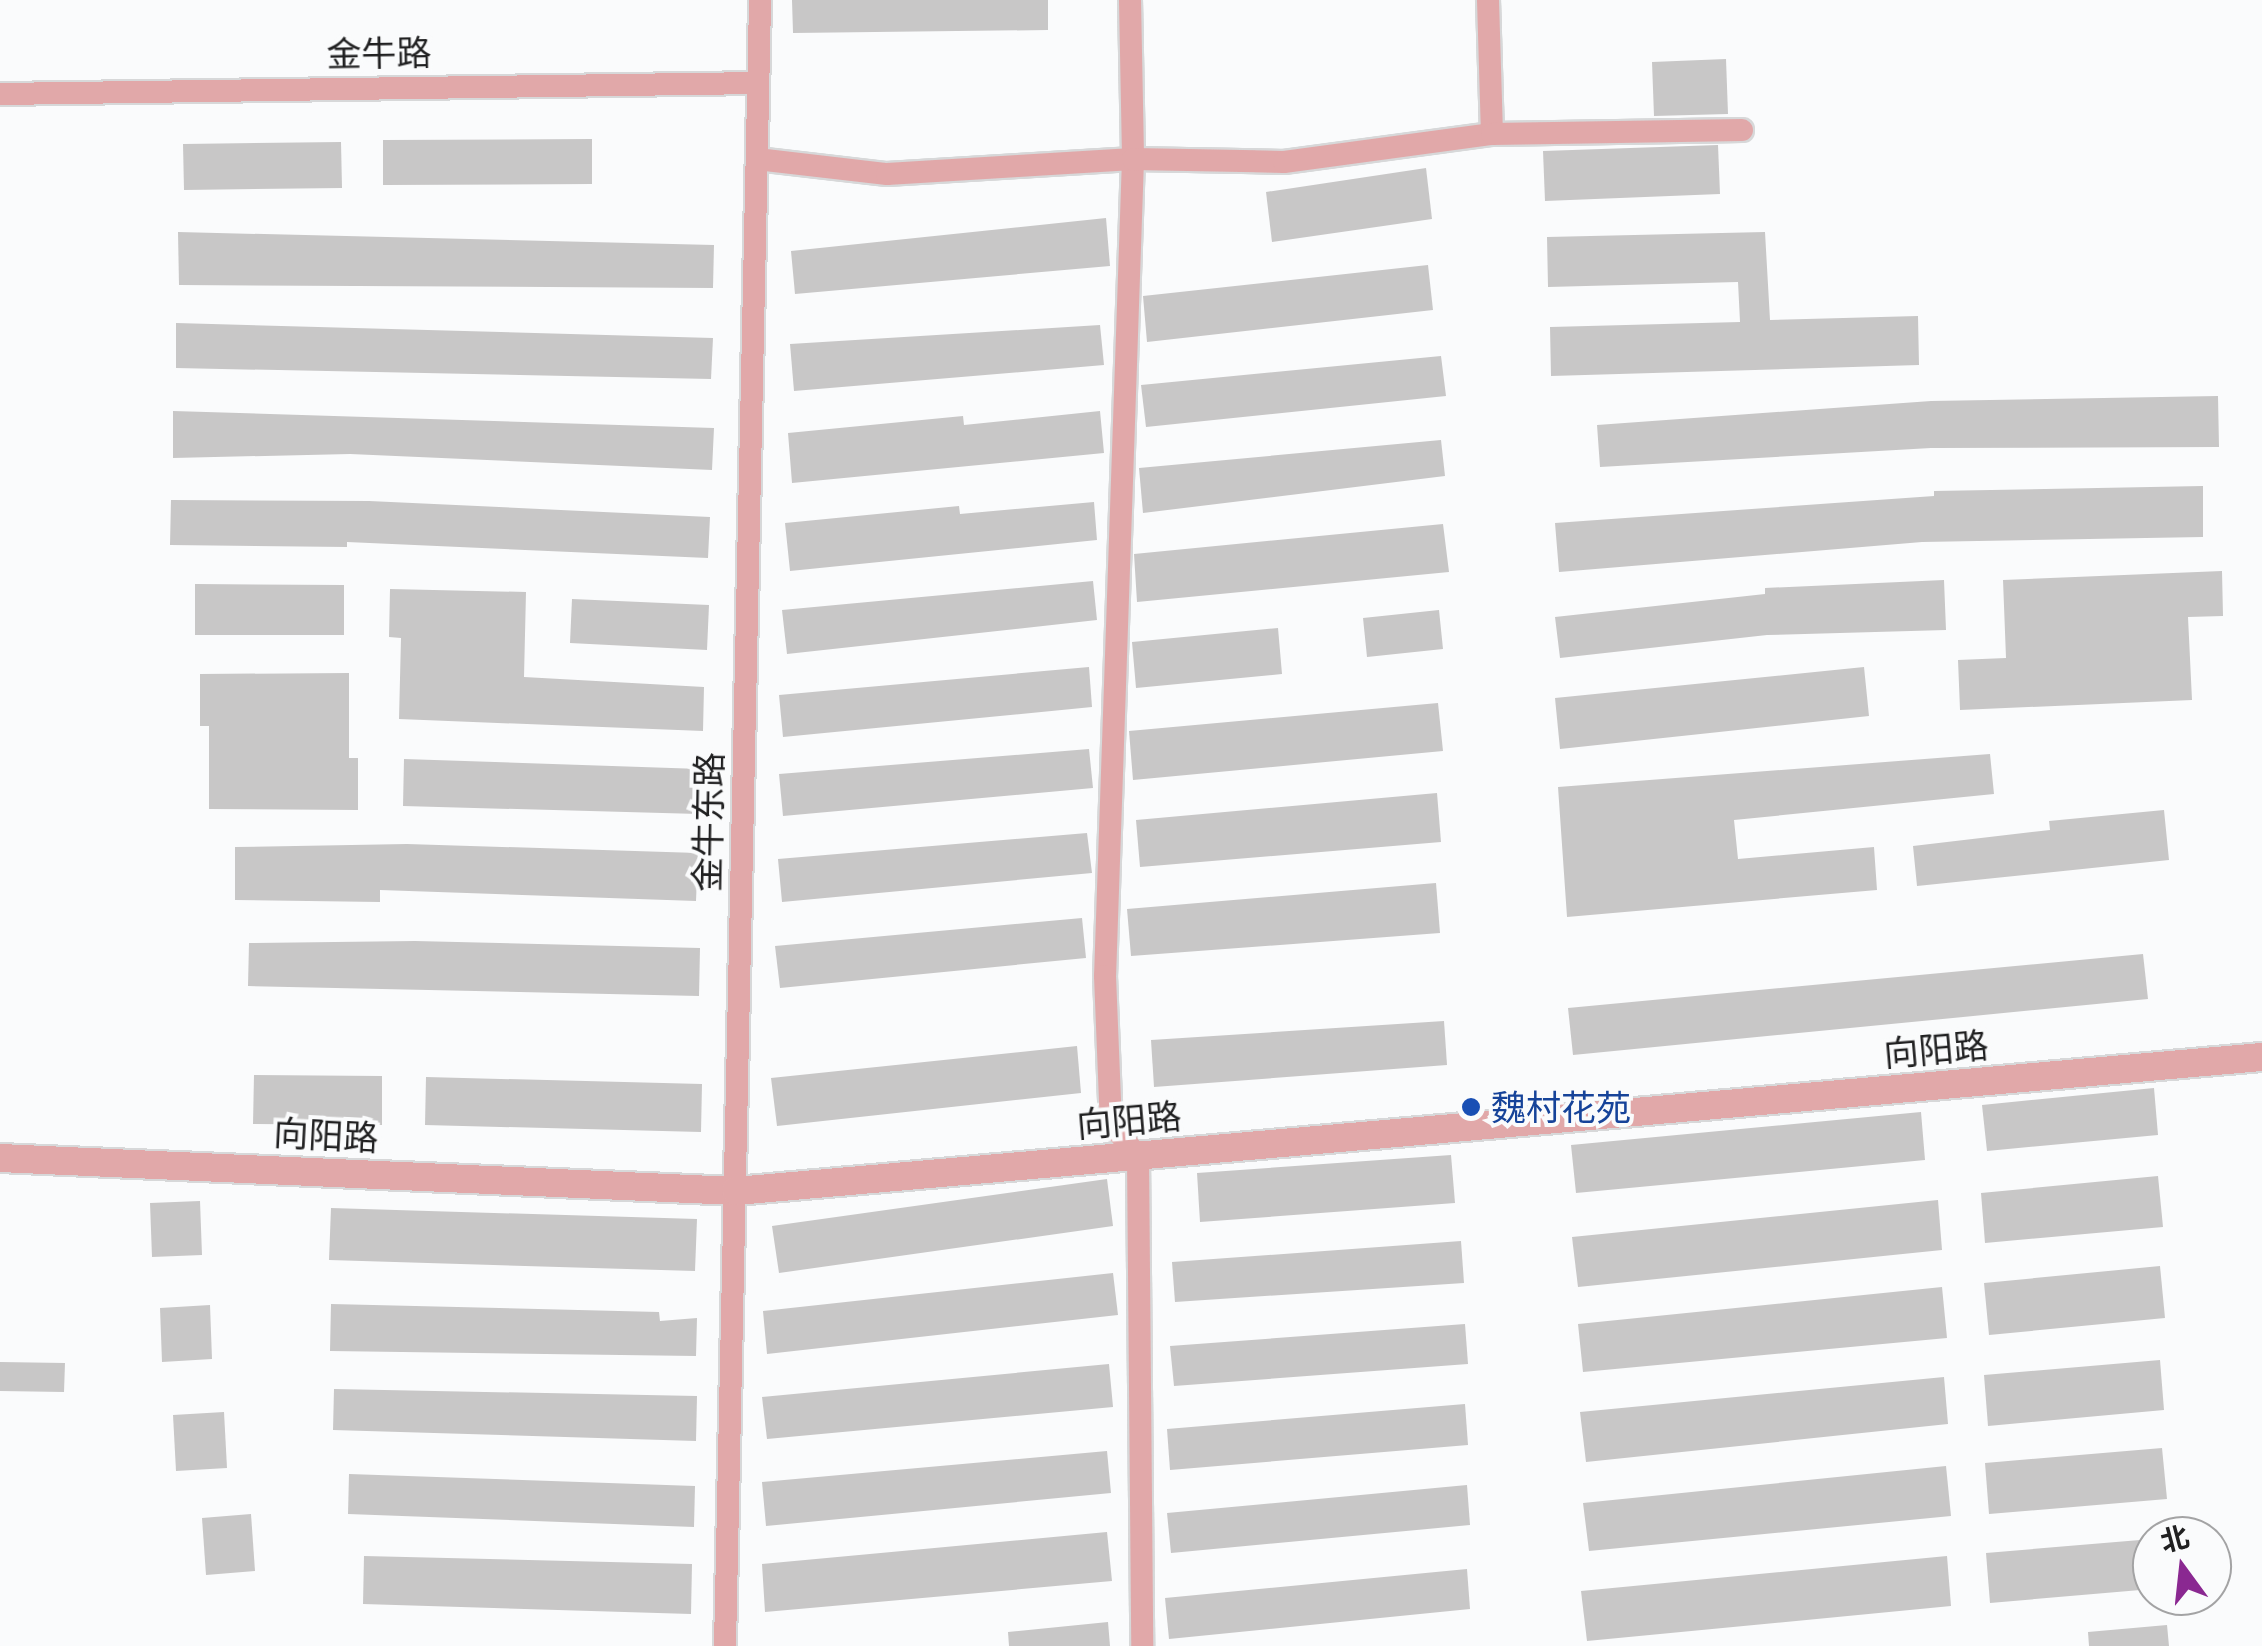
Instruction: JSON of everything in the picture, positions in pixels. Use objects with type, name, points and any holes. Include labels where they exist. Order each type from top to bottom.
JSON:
[{"type":"street","name":"金牛东路","points":[[725,1646],[760,0]]},
{"type":"street","points":[[1130,0],[1132,159],[1105,976],[1111,1123],[1138,1158],[1142,1646]]},
{"type":"street","points":[[1488,0],[1492,134]]},
{"type":"street","name":"金牛路","points":[[0,94],[758,83]]},
{"type":"street","points":[[757,159],[887,174],[1132,159],[1284,162],[1492,134],[1742,130]]},
{"type":"street","name":"向阳路","points":[[0,1158],[736,1191],[2262,1057]]},
{"type":"building","points":[[792,0],[1048,0],[1048,30],[793,33]]},
{"type":"building","points":[[1726,59],[1728,114],[1654,116],[1652,62]]},
{"type":"building","points":[[592,139],[592,184],[383,185],[383,140]]},
{"type":"building","points":[[341,142],[342,188],[184,190],[183,144]]},
{"type":"building","points":[[1718,145],[1720,194],[1545,201],[1543,151]]},
{"type":"building","points":[[1426,168],[1432,219],[1272,242],[1266,192]]},
{"type":"building","points":[[1106,218],[1110,266],[795,294],[791,251]]},
{"type":"building","points":[[178,232],[714,245],[713,288],[179,285]]},
{"type":"building","points":[[1765,232],[1770,320],[1918,316],[1919,365],[1551,376],[1550,327],[1740,322],[1738,282],[1548,287],[1547,237]]},
{"type":"building","points":[[1428,265],[1433,310],[1147,342],[1143,296]]},
{"type":"building","points":[[176,323],[713,338],[711,379],[176,368]]},
{"type":"building","points":[[1100,325],[1104,365],[794,391],[790,344]]},
{"type":"building","points":[[1441,356],[1446,396],[1146,427],[1141,385]]},
{"type":"building","points":[[2218,396],[2219,447],[1931,448],[1600,467],[1597,425],[1931,401]]},
{"type":"building","points":[[173,411],[714,428],[712,470],[350,454],[173,458]]},
{"type":"building","points":[[1100,411],[1104,453],[792,483],[788,433],[963,416],[964,425]]},
{"type":"building","points":[[1441,440],[1445,476],[1143,513],[1139,468]]},
{"type":"building","points":[[2203,486],[2203,537],[1922,542],[1559,572],[1555,523],[1934,496],[1934,491]]},
{"type":"building","points":[[171,500],[369,501],[710,517],[708,558],[347,542],[347,547],[170,545]]},
{"type":"building","points":[[1094,502],[1097,540],[790,571],[785,523],[959,506],[960,514]]},
{"type":"building","points":[[1443,524],[1449,572],[1137,602],[1134,554]]},
{"type":"building","points":[[2222,571],[2223,616],[2188,617],[2192,700],[1960,710],[1958,660],[2006,658],[2003,580]]},
{"type":"building","points":[[1944,580],[1946,630],[1767,635],[1560,658],[1555,617],[1765,594],[1765,588]]},
{"type":"building","points":[[1093,581],[1097,620],[787,654],[782,610]]},
{"type":"building","points":[[195,584],[344,585],[344,635],[195,635]]},
{"type":"building","points":[[390,589],[526,592],[524,677],[704,687],[703,731],[399,719],[401,638],[389,637]]},
{"type":"building","points":[[572,599],[709,605],[707,650],[570,643]]},
{"type":"building","points":[[1439,610],[1443,649],[1367,657],[1363,618]]},
{"type":"building","points":[[1278,628],[1282,674],[1136,688],[1132,642]]},
{"type":"building","points":[[1089,667],[1092,707],[783,737],[779,695]]},
{"type":"building","points":[[1864,667],[1869,716],[1560,749],[1555,698]]},
{"type":"building","points":[[349,673],[349,758],[358,758],[358,810],[209,809],[209,726],[200,726],[200,674]]},
{"type":"building","points":[[1438,703],[1443,751],[1133,780],[1129,731]]},
{"type":"building","points":[[1089,749],[1093,788],[783,816],[779,774]]},
{"type":"building","points":[[1990,754],[1994,794],[1734,820],[1738,859],[1874,847],[1877,890],[1567,917],[1558,787]]},
{"type":"building","points":[[404,759],[701,769],[699,814],[403,806]]},
{"type":"building","points":[[1437,793],[1441,842],[1140,867],[1136,820]]},
{"type":"building","points":[[2164,810],[2169,860],[1917,886],[1913,846],[2050,830],[2049,821]]},
{"type":"building","points":[[1087,833],[1092,873],[782,902],[778,859]]},
{"type":"building","points":[[407,844],[698,853],[696,901],[380,890],[380,902],[235,900],[235,847]]},
{"type":"building","points":[[1436,883],[1440,933],[1131,956],[1127,909]]},
{"type":"building","points":[[1082,918],[1086,958],[780,988],[775,946]]},
{"type":"building","points":[[415,941],[700,948],[699,996],[248,986],[249,943]]},
{"type":"building","points":[[2143,954],[2148,999],[1573,1055],[1568,1008]]},
{"type":"building","points":[[1444,1021],[1447,1065],[1154,1087],[1151,1040]]},
{"type":"building","points":[[1077,1046],[1081,1093],[777,1126],[771,1078]]},
{"type":"building","points":[[254,1075],[382,1076],[382,1125],[253,1124]]},
{"type":"building","points":[[426,1077],[702,1084],[701,1132],[425,1125]]},
{"type":"building","points":[[2154,1088],[2158,1135],[1987,1151],[1982,1105]]},
{"type":"building","points":[[1921,1112],[1925,1160],[1576,1193],[1571,1145]]},
{"type":"building","points":[[1451,1155],[1455,1203],[1200,1222],[1197,1173]]},
{"type":"building","points":[[2158,1176],[2163,1227],[1985,1243],[1981,1193]]},
{"type":"building","points":[[1107,1179],[1113,1226],[779,1273],[772,1226]]},
{"type":"building","points":[[1938,1200],[1942,1250],[1578,1287],[1572,1237]]},
{"type":"building","points":[[200,1201],[202,1255],[152,1257],[150,1203]]},
{"type":"building","points":[[331,1208],[697,1219],[695,1271],[329,1260]]},
{"type":"building","points":[[1461,1241],[1464,1283],[1175,1302],[1172,1262]]},
{"type":"building","points":[[2160,1266],[2165,1318],[1989,1335],[1984,1283]]},
{"type":"building","points":[[1113,1273],[1118,1315],[767,1354],[763,1311]]},
{"type":"building","points":[[1942,1287],[1947,1338],[1583,1372],[1578,1324]]},
{"type":"building","points":[[331,1304],[659,1312],[660,1321],[697,1318],[696,1356],[330,1351]]},
{"type":"building","points":[[210,1305],[212,1359],[162,1362],[160,1308]]},
{"type":"building","points":[[1465,1324],[1468,1364],[1174,1386],[1170,1346]]},
{"type":"building","points":[[2160,1360],[2164,1410],[1988,1426],[1984,1375]]},
{"type":"building","points":[[0,1362],[65,1363],[64,1392],[0,1391]]},
{"type":"building","points":[[1109,1364],[1113,1407],[767,1439],[762,1397]]},
{"type":"building","points":[[1944,1377],[1948,1424],[1586,1462],[1580,1412]]},
{"type":"building","points":[[334,1389],[697,1396],[696,1441],[333,1430]]},
{"type":"building","points":[[1465,1404],[1468,1445],[1170,1470],[1167,1429]]},
{"type":"building","points":[[224,1412],[227,1468],[176,1471],[173,1415]]},
{"type":"building","points":[[2162,1448],[2167,1499],[1989,1514],[1985,1463]]},
{"type":"building","points":[[1107,1451],[1111,1493],[766,1526],[762,1482]]},
{"type":"building","points":[[1946,1466],[1951,1516],[1589,1551],[1583,1503]]},
{"type":"building","points":[[349,1474],[695,1486],[694,1527],[348,1514]]},
{"type":"building","points":[[1467,1485],[1470,1525],[1171,1553],[1167,1513]]},
{"type":"building","points":[[251,1514],[255,1571],[206,1575],[202,1518]]},
{"type":"building","points":[[1107,1532],[1112,1581],[765,1612],[762,1564]]},
{"type":"building","points":[[2132,1541],[2132,1591],[1990,1603],[1986,1553]]},
{"type":"building","points":[[364,1556],[692,1564],[691,1614],[363,1604]]},
{"type":"building","points":[[1947,1556],[1951,1606],[1587,1641],[1581,1591]]},
{"type":"building","points":[[1467,1569],[1470,1609],[1169,1639],[1165,1598]]},
{"type":"building","points":[[1108,1622],[1110,1646],[1009,1646],[1008,1632]]},
{"type":"building","points":[[2167,1625],[2169,1646],[2089,1646],[2088,1632]]},
{"type":"place","name":"魏村花苑","points":[[1471,1107]]}]
